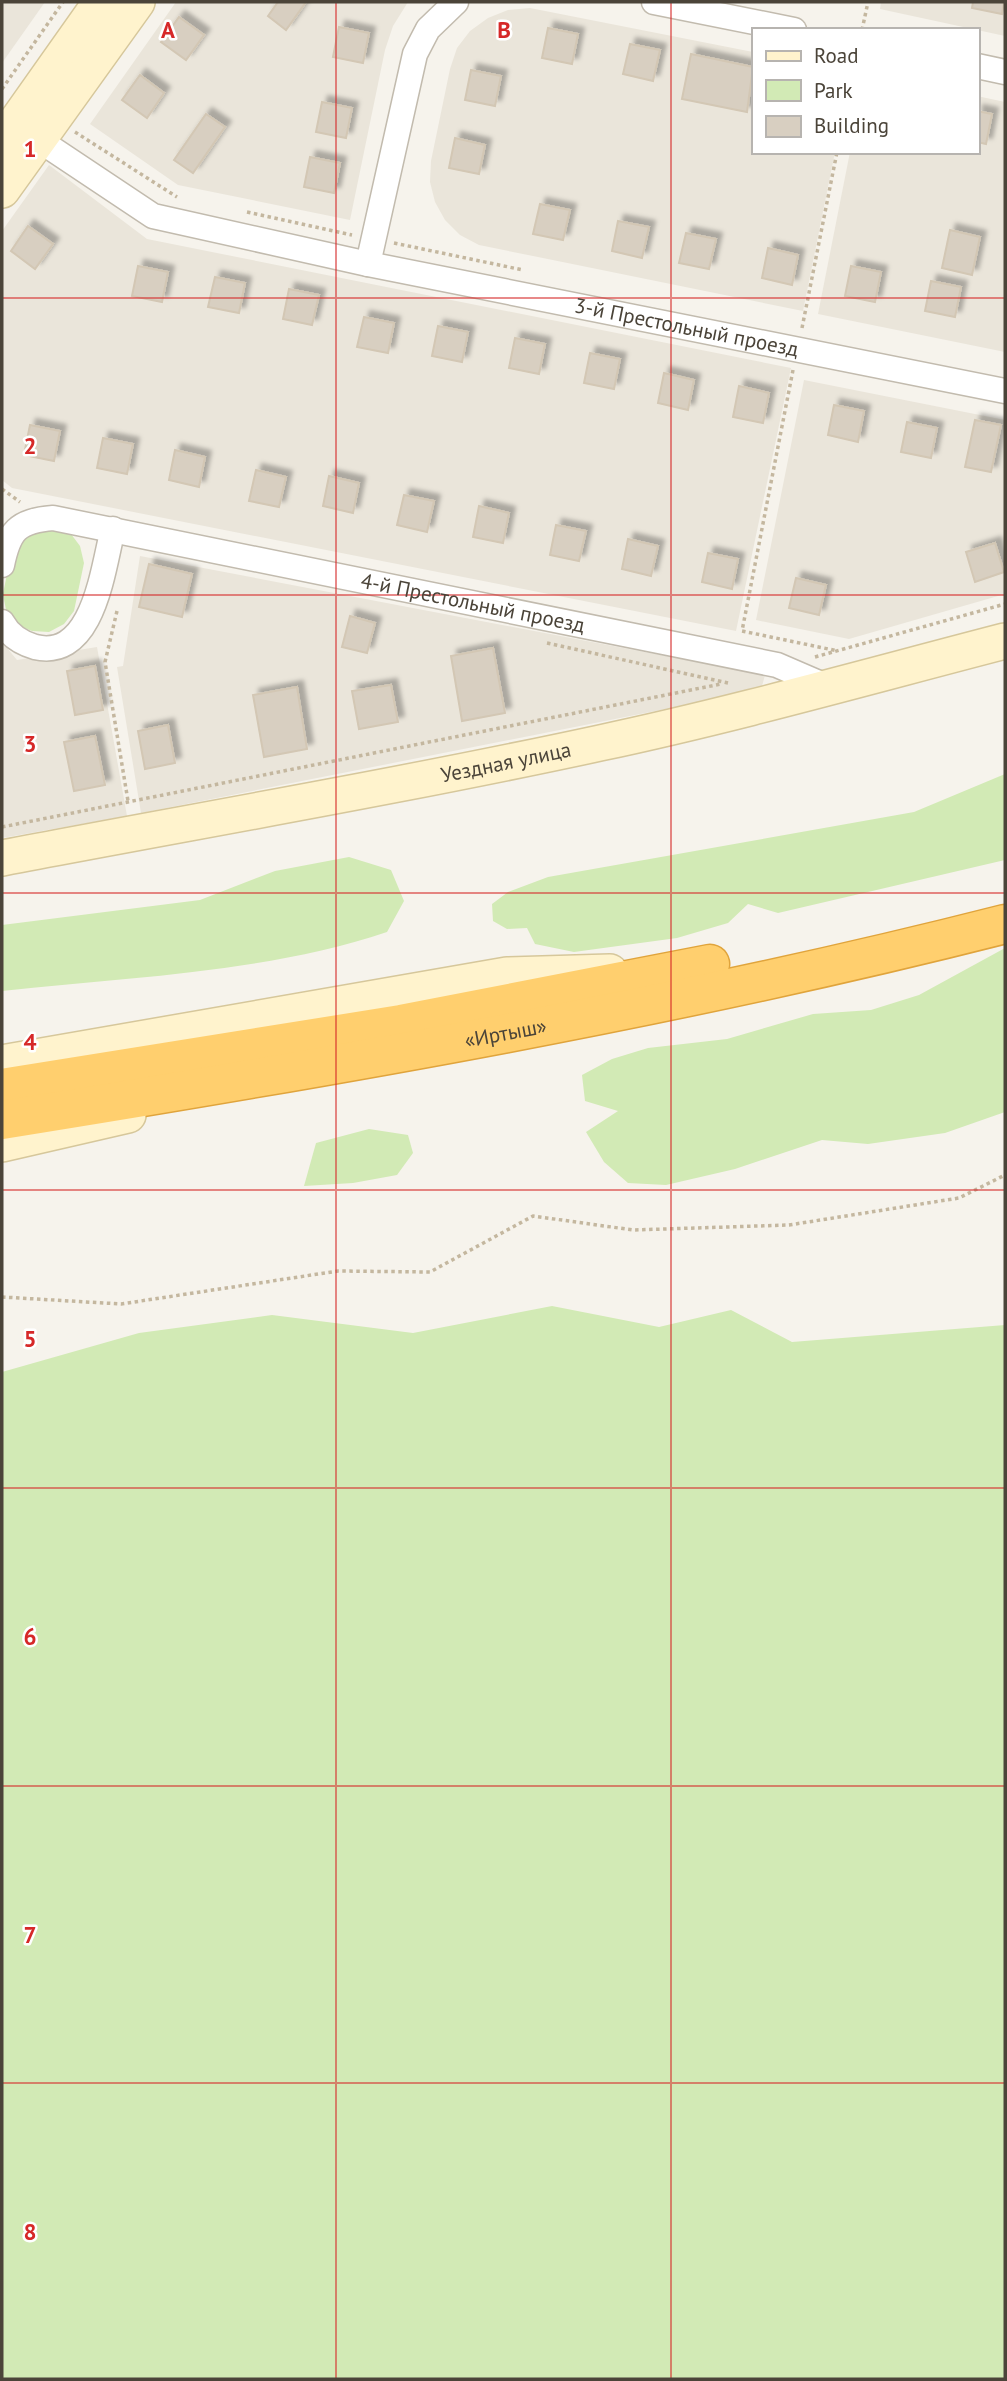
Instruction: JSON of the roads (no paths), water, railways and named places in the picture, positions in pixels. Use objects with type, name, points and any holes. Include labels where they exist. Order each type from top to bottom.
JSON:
[{"type":"highway","name":"«Иртыш»","points":[[2,1088],[401,1024],[831,940],[1005,897]]},
{"type":"highway","name":"«Иртыш»","points":[[2,1120],[208,1088],[408,1052],[834,966],[1005,924]]},
{"type":"street","points":[[2,142],[101,2]]},
{"type":"street","points":[[2,190],[53,133],[136,2]]},
{"type":"street","points":[[368,264],[415,54],[428,29],[456,2]]},
{"type":"street","points":[[654,2],[784,28]]},
{"type":"street","points":[[979,66],[1005,72]]},
{"type":"street","name":"3-й Престольный проезд","points":[[53,133],[153,216],[368,264],[800,338],[1005,391]]},
{"type":"street","name":"4-й Престольный проезд","points":[[2,565],[7,541],[16,528],[33,520],[53,518],[777,665],[828,687]]},
{"type":"street","points":[[2,622],[20,642],[39,648],[58,646],[75,638],[87,623],[113,529]]},
{"type":"street","name":"Уездная улица","points":[[2,858],[456,774],[746,710],[1005,641]]},
{"type":"street","points":[[2,1063],[507,975],[670,972]]},
{"type":"street","points":[[2,1144],[133,1114],[208,1088]]}]
